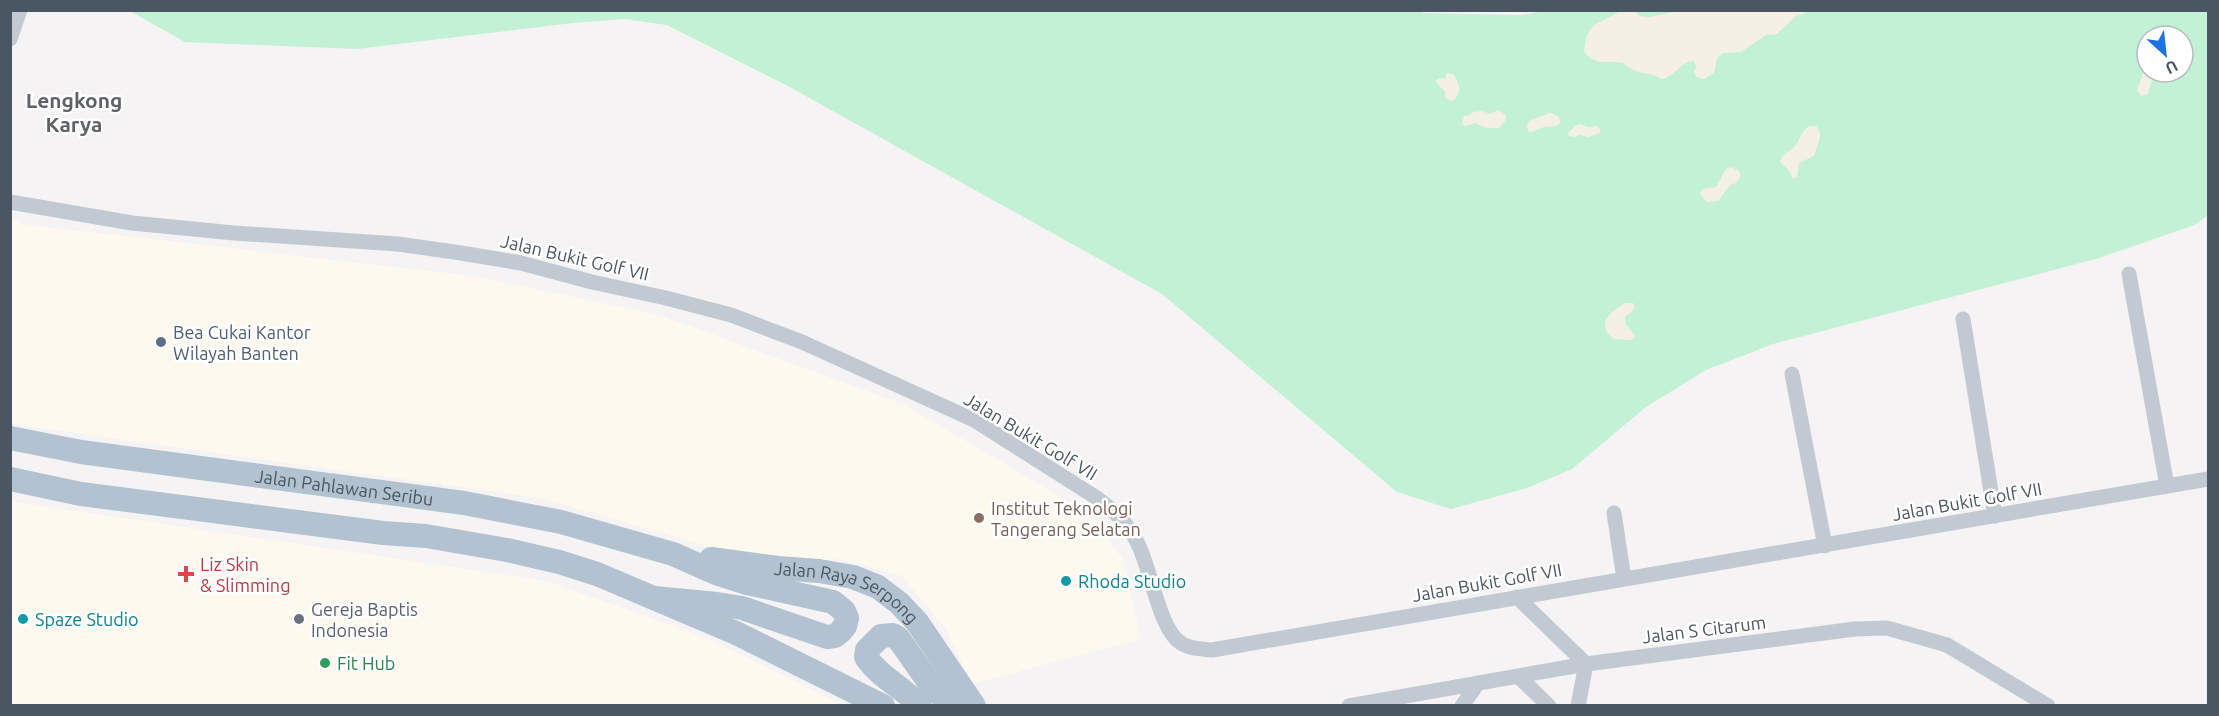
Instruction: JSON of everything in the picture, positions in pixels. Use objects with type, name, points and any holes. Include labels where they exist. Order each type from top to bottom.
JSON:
[{"type":"main road","name":"Jalan Pahlawan Seribu","points":[[10,438],[81,452],[464,503],[561,522],[673,554]]},
{"type":"main road","name":"Jalan Pahlawan Seribu","points":[[10,479],[92,495],[383,533],[426,536],[472,544],[559,562],[597,574],[654,598]]},
{"type":"main road","points":[[654,598],[742,608],[827,637],[835,636],[845,626],[847,618],[844,611],[833,602],[747,583],[716,573],[673,554]]},
{"type":"main road","name":"Jalan Raya Serpong","points":[[673,554],[819,571],[853,577],[878,587],[899,603],[917,622],[974,705]]},
{"type":"main road","points":[[654,598],[736,633],[883,705]]},
{"type":"main road","points":[[920,705],[876,669],[866,657],[867,650],[881,636],[893,634],[898,638],[931,685],[952,705]]},
{"type":"street","points":[[10,39],[20,10]]},
{"type":"street","name":"Jalan Bukit Golf VII","points":[[10,202],[132,224],[398,244],[461,253],[521,263],[592,282],[666,297],[731,315],[802,342],[974,420],[1096,498],[1128,527],[1138,543],[1168,626],[1178,641],[1193,649],[1212,650],[2208,479]]},
{"type":"street","points":[[2129,274],[2167,486]]},
{"type":"street","points":[[1963,319],[1995,516]]},
{"type":"street","points":[[1792,374],[1825,546]]},
{"type":"street","points":[[1614,513],[1624,579]]},
{"type":"street","points":[[1517,597],[1586,664],[1578,705]]},
{"type":"street","name":"Jalan S Citarum","points":[[1349,705],[1586,664],[1855,629],[1887,628],[1947,645],[2048,705]]},
{"type":"street","points":[[1518,676],[1549,705]]},
{"type":"street","points":[[1462,705],[1478,683]]},
{"type":"shaded area","points":[[10,218],[21,224],[473,276],[660,315],[905,405],[1093,516],[1123,560],[1141,639],[972,684],[945,628],[902,576],[839,559],[789,563],[723,551],[545,499],[11,424]]},
{"type":"shaded area","points":[[10,501],[547,581],[704,637],[843,705],[11,705]]},
{"type":"green space","points":[[1416,10],[1423,13],[1521,15],[1552,10],[2208,11],[2208,215],[2195,225],[2099,258],[1773,344],[1706,370],[1646,407],[1572,469],[1527,488],[1451,509],[1397,492],[1162,294],[786,85],[667,25],[624,19],[357,49],[185,42],[130,11]]},
{"type":"sand","points":[[1680,11],[1810,11],[1796,16],[1777,34],[1766,35],[1741,52],[1723,53],[1717,58],[1714,73],[1704,79],[1697,77],[1694,72],[1696,67],[1694,61],[1662,79],[1638,72],[1624,63],[1597,61],[1584,51],[1587,35],[1594,25],[1619,12],[1635,12],[1640,16],[1649,17]]},
{"type":"sand","points":[[1447,73],[1454,75],[1458,85],[1458,95],[1452,101],[1445,98],[1445,92],[1435,81],[1440,78],[1445,79]]},
{"type":"sand","points":[[2139,84],[2151,84],[2148,94],[2141,96],[2137,90]]},
{"type":"sand","points":[[1498,110],[1506,115],[1505,121],[1499,128],[1486,128],[1475,123],[1465,126],[1462,124],[1464,116],[1473,112],[1482,111],[1490,114]]},
{"type":"sand","points":[[1549,113],[1559,117],[1560,123],[1529,133],[1527,125],[1529,121]]},
{"type":"sand","points":[[1580,124],[1588,127],[1597,126],[1600,133],[1588,137],[1569,136],[1568,133]]},
{"type":"sand","points":[[1810,126],[1816,126],[1818,129],[1820,137],[1818,144],[1814,156],[1799,163],[1797,177],[1793,179],[1788,169],[1780,162],[1784,155],[1794,147],[1804,130]]},
{"type":"sand","points":[[1731,167],[1739,171],[1741,176],[1736,183],[1730,185],[1718,201],[1707,202],[1700,194],[1701,191],[1716,187],[1726,169]]},
{"type":"sand","points":[[1625,303],[1633,303],[1635,309],[1625,317],[1625,323],[1635,336],[1632,340],[1613,339],[1606,331],[1605,321],[1611,313]]},
{"type":"place","name":"Bea Cukai Kantor Wilayah Banten","points":[[161,342]]},
{"type":"place","name":"Institut Teknologi Tangerang Selatan","points":[[979,518]]},
{"type":"place","name":"Liz Skin & Slimming","points":[[186,574]]},
{"type":"place","name":"Rhoda Studio","points":[[1066,581]]},
{"type":"place","name":"Spaze Studio","points":[[23,619]]},
{"type":"place","name":"Gereja Baptis Indonesia","points":[[299,619]]},
{"type":"place","name":"Fit Hub","points":[[325,663]]},
{"type":"district","name":"Lengkong Karya","points":[[74,112]]}]
